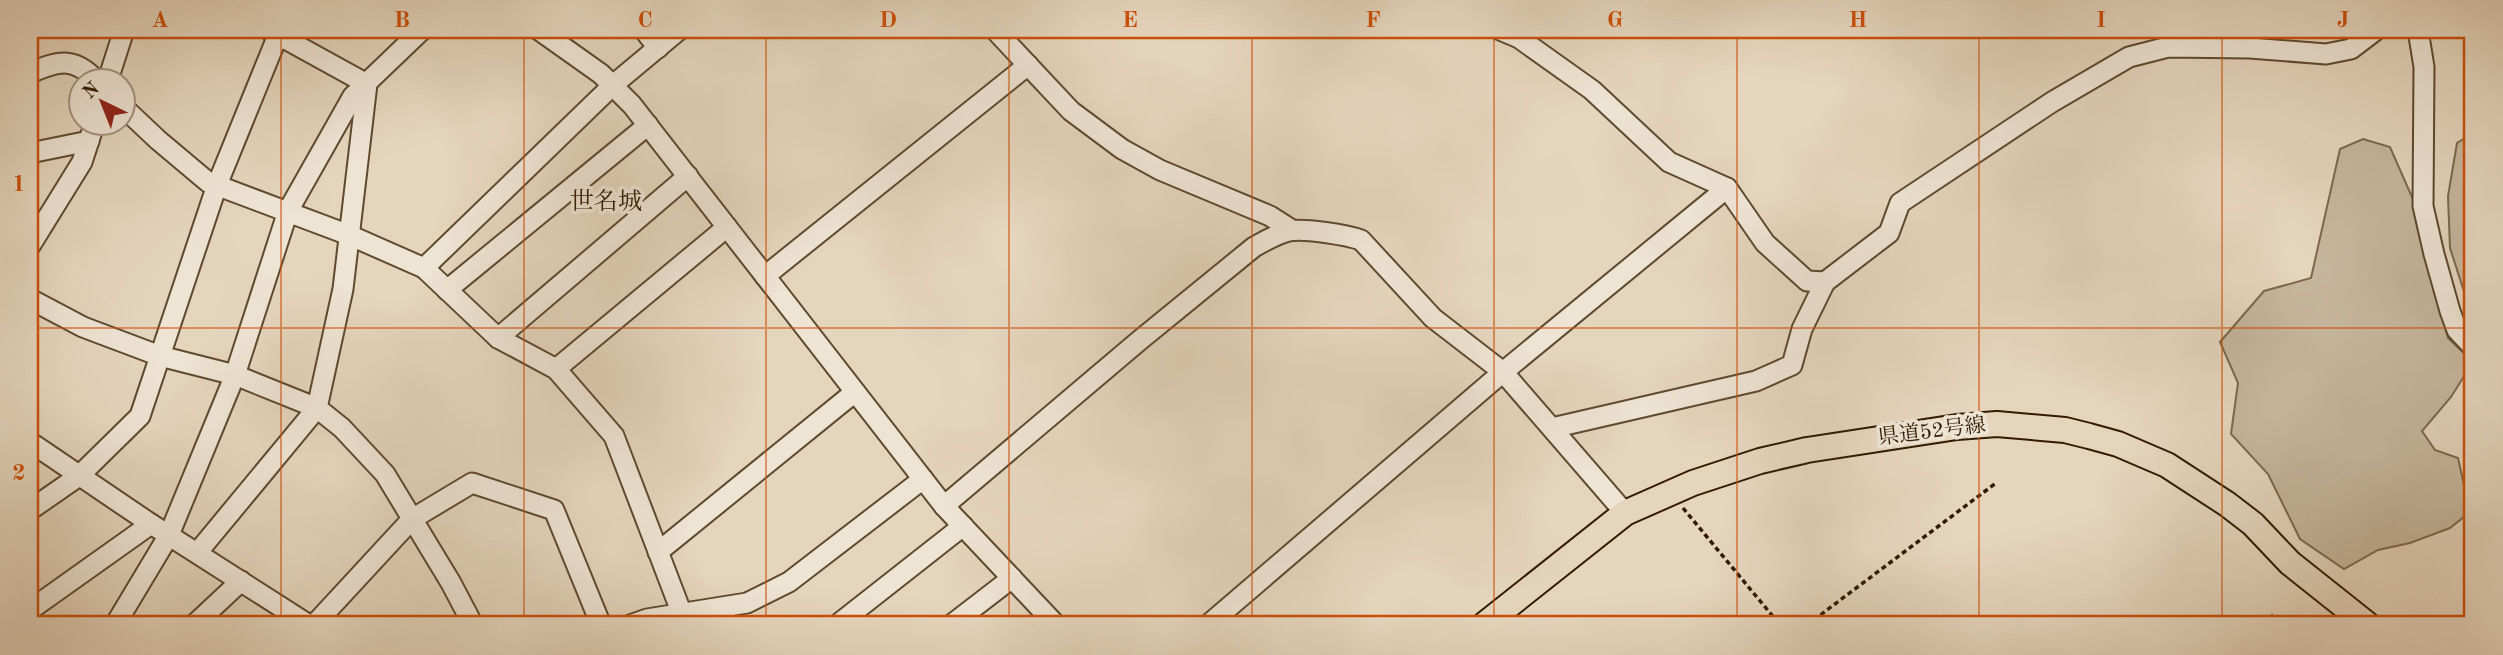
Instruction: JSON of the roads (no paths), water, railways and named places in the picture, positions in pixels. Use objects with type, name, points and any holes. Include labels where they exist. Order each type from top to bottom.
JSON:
[{"type":"main road","name":"県道52号線","points":[[1484,625],[1625,513],[1703,479],[1807,450],[1924,431],[1997,424],[2065,430],[2118,444],[2140,452],[2191,479],[2253,524],[2290,563],[2368,625]]},
{"type":"street","points":[[112,66],[124,30]]},
{"type":"street","points":[[115,625],[169,535],[235,375],[288,211],[353,96],[422,30]]},
{"type":"street","points":[[540,30],[613,85],[648,125],[944,506],[1056,625]]},
{"type":"street","points":[[644,30],[658,48]]},
{"type":"street","points":[[424,268],[613,85],[679,30]]},
{"type":"street","points":[[995,30],[1071,111],[1122,149],[1160,170],[1270,216],[1292,230]]},
{"type":"street","points":[[1500,30],[1520,38],[1592,90],[1670,162],[1727,188],[1765,243],[1807,281],[1825,282]]},
{"type":"street","points":[[1552,428],[1756,381],[1793,365],[1802,329],[1825,282],[1889,233],[1900,203],[2052,102],[2129,57],[2168,47],[2250,48],[2326,54],[2351,49],[2376,30]]},
{"type":"street","points":[[2418,30],[2424,67],[2423,206],[2450,311],[2457,330],[2473,347]]},
{"type":"street","points":[[30,510],[79,476],[140,416],[217,185],[277,32],[367,84]]},
{"type":"street","points":[[30,73],[50,64],[72,62],[79,66]]},
{"type":"street","points":[[765,276],[1028,65]]},
{"type":"street","points":[[197,553],[317,408],[342,289],[367,84]]},
{"type":"street","points":[[136,118],[208,182],[349,235],[424,268],[498,338],[556,369],[614,436],[682,620]]},
{"type":"street","points":[[447,290],[648,125]]},
{"type":"street","points":[[30,153],[80,136]]},
{"type":"street","points":[[30,246],[82,162],[91,136]]},
{"type":"street","points":[[498,338],[688,176]]},
{"type":"street","points":[[1208,625],[1503,372],[1727,188]]},
{"type":"street","points":[[556,369],[727,227]]},
{"type":"street","points":[[944,506],[1254,247],[1273,236],[1292,230],[1349,236],[1361,240],[1433,318],[1503,372],[1625,513]]},
{"type":"street","points":[[30,299],[83,327],[160,356],[235,375],[317,408],[342,428],[385,474],[473,625]]},
{"type":"street","points":[[659,552],[855,392]]},
{"type":"street","points":[[30,442],[150,524],[312,625],[412,519],[472,483],[554,510],[601,625]]},
{"type":"street","points":[[631,625],[647,620],[682,620],[747,603],[789,582],[923,479]]},
{"type":"street","points":[[30,610],[150,524]]},
{"type":"street","points":[[837,625],[963,526]]},
{"type":"street","points":[[951,625],[1012,578]]},
{"type":"street","points":[[194,625],[241,581]]},
{"type":"district","name":"世名城","points":[[606,203]]}]
